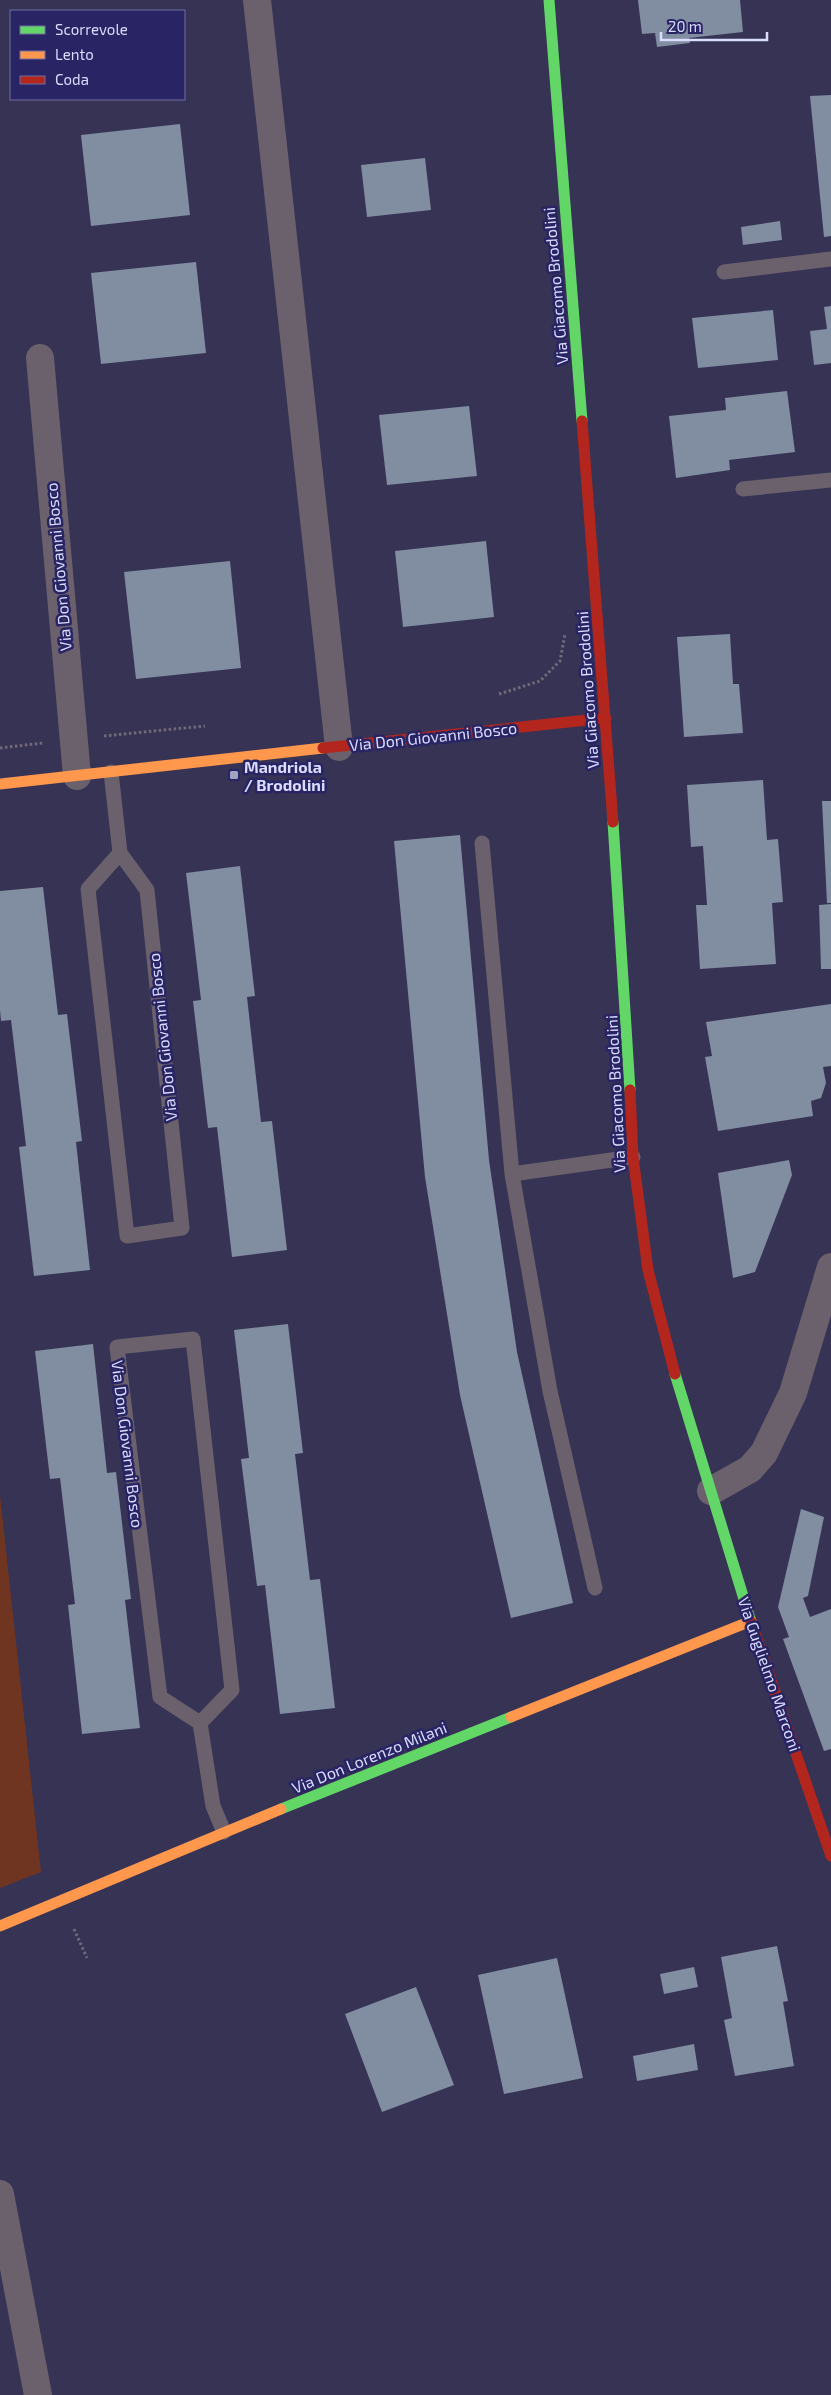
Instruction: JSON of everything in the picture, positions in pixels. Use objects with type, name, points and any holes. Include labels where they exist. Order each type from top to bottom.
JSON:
[{"type":"street","points":[[257,0],[339,746]]},
{"type":"street","name":"Via Giacomo Brodolini","points":[[549,0],[606,718],[626,1016],[632,1157],[648,1270],[675,1374]]},
{"type":"street","name":"Via Don Giovanni Bosco","points":[[40,358],[77,776]]},
{"type":"street","name":"Via Don Giovanni Bosco","points":[[0,784],[606,718]]},
{"type":"street","points":[[711,1491],[750,1469],[764,1453],[793,1393],[831,1267]]},
{"type":"street","name":"Via Guglielmo Marconi","points":[[675,1374],[751,1622],[831,1856]]},
{"type":"street","name":"Via Don Lorenzo Milani","points":[[0,1926],[224,1832],[751,1622]]},
{"type":"street","points":[[0,2194],[38,2395]]},
{"type":"lane","points":[[724,272],[831,259]]},
{"type":"lane","points":[[743,489],[831,480]]},
{"type":"lane","name":"Via Don Giovanni Bosco","points":[[111,772],[120,853],[147,890],[182,1228],[127,1236],[88,889],[120,853]]},
{"type":"lane","points":[[482,843],[512,1174],[550,1391],[595,1588]]},
{"type":"lane","points":[[512,1174],[632,1157]]},
{"type":"lane","name":"Via Don Giovanni Bosco","points":[[193,1339],[232,1690],[200,1723],[160,1698],[117,1347],[193,1339]]},
{"type":"lane","points":[[200,1723],[214,1806],[224,1832]]},
{"type":"path","points":[[489,695],[540,681],[560,661],[566,629]]},
{"type":"path","points":[[95,737],[210,725]]},
{"type":"path","points":[[0,748],[52,742]]},
{"type":"shaded area","points":[[0,1495],[41,1872],[0,1888]]},
{"type":"building","points":[[638,0],[740,0],[743,32],[689,38],[690,43],[657,47],[655,33],[642,34]]},
{"type":"building","points":[[831,95],[831,236],[824,237],[810,96]]},
{"type":"building","points":[[180,124],[190,215],[91,226],[81,135]]},
{"type":"building","points":[[425,158],[431,210],[367,217],[361,165]]},
{"type":"building","points":[[780,221],[782,240],[743,245],[741,227]]},
{"type":"building","points":[[196,262],[206,353],[101,364],[91,273]]},
{"type":"building","points":[[831,306],[831,363],[814,365],[810,331],[827,329],[824,307]]},
{"type":"building","points":[[773,310],[778,360],[698,368],[692,318]]},
{"type":"building","points":[[787,391],[795,452],[729,460],[730,470],[676,478],[669,416],[726,410],[725,398]]},
{"type":"building","points":[[469,406],[477,476],[387,485],[379,415]]},
{"type":"building","points":[[486,541],[494,617],[403,627],[395,551]]},
{"type":"building","points":[[230,561],[241,668],[136,679],[124,572]]},
{"type":"building","points":[[730,634],[733,684],[739,684],[743,733],[684,737],[677,637]]},
{"type":"building","points":[[763,780],[767,840],[778,839],[783,902],[772,903],[776,964],[700,969],[696,905],[707,905],[703,846],[691,847],[687,785]]},
{"type":"building","points":[[822,801],[831,801],[831,903],[827,903]]},
{"type":"building","points":[[460,835],[489,1160],[517,1352],[573,1603],[511,1618],[460,1395],[425,1177],[394,841]]},
{"type":"building","points":[[240,866],[255,996],[247,997],[261,1122],[272,1121],[287,1250],[232,1257],[217,1127],[208,1128],[193,1001],[201,1000],[186,873]]},
{"type":"building","points":[[43,887],[58,1015],[67,1014],[82,1141],[76,1142],[90,1270],[34,1276],[19,1147],[26,1146],[11,1020],[1,1021],[0,1010],[0,891]]},
{"type":"building","points":[[831,904],[831,969],[821,969],[819,905]]},
{"type":"building","points":[[831,1004],[831,1066],[823,1067],[826,1083],[821,1098],[811,1101],[813,1116],[718,1131],[705,1057],[712,1056],[706,1022]]},
{"type":"building","points":[[789,1160],[792,1175],[755,1272],[733,1278],[718,1173]]},
{"type":"building","points":[[288,1324],[303,1453],[295,1454],[310,1580],[320,1579],[335,1708],[280,1714],[265,1585],[257,1586],[241,1459],[249,1458],[234,1330]]},
{"type":"building","points":[[93,1344],[107,1473],[116,1472],[131,1599],[125,1600],[140,1728],[82,1734],[68,1605],[75,1604],[60,1478],[50,1479],[35,1351]]},
{"type":"building","points":[[801,1509],[824,1517],[808,1596],[803,1598],[810,1617],[831,1609],[831,1749],[824,1751],[783,1639],[789,1637],[778,1607]]},
{"type":"building","points":[[777,1946],[788,2001],[783,2002],[794,2066],[735,2076],[724,2020],[732,2018],[721,1957]]},
{"type":"building","points":[[557,1958],[583,2078],[504,2094],[478,1975]]},
{"type":"building","points":[[694,1967],[698,1987],[664,1994],[660,1974]]},
{"type":"building","points":[[416,1987],[454,2085],[382,2112],[345,2014]]},
{"type":"building","points":[[694,2044],[698,2070],[637,2081],[633,2056]]},
{"type":"traffic: fast","points":[[549,0],[582,421]]},
{"type":"traffic: fast","points":[[613,822],[630,1090]]},
{"type":"traffic: fast","points":[[675,1374],[751,1622]]},
{"type":"traffic: fast","points":[[281,1809],[511,1717]]},
{"type":"traffic: slow","points":[[0,784],[323,748]]},
{"type":"traffic: slow","points":[[511,1717],[751,1621]]},
{"type":"traffic: slow","points":[[0,1926],[281,1809]]},
{"type":"traffic: jam","points":[[582,421],[613,822]]},
{"type":"traffic: jam","points":[[323,748],[606,718]]},
{"type":"traffic: jam","points":[[630,1090],[633,1157],[648,1270],[675,1374]]},
{"type":"traffic: jam","points":[[751,1622],[831,1856]]},
{"type":"place","name":"Mandriola / Brodolini","points":[[234,775]]}]
